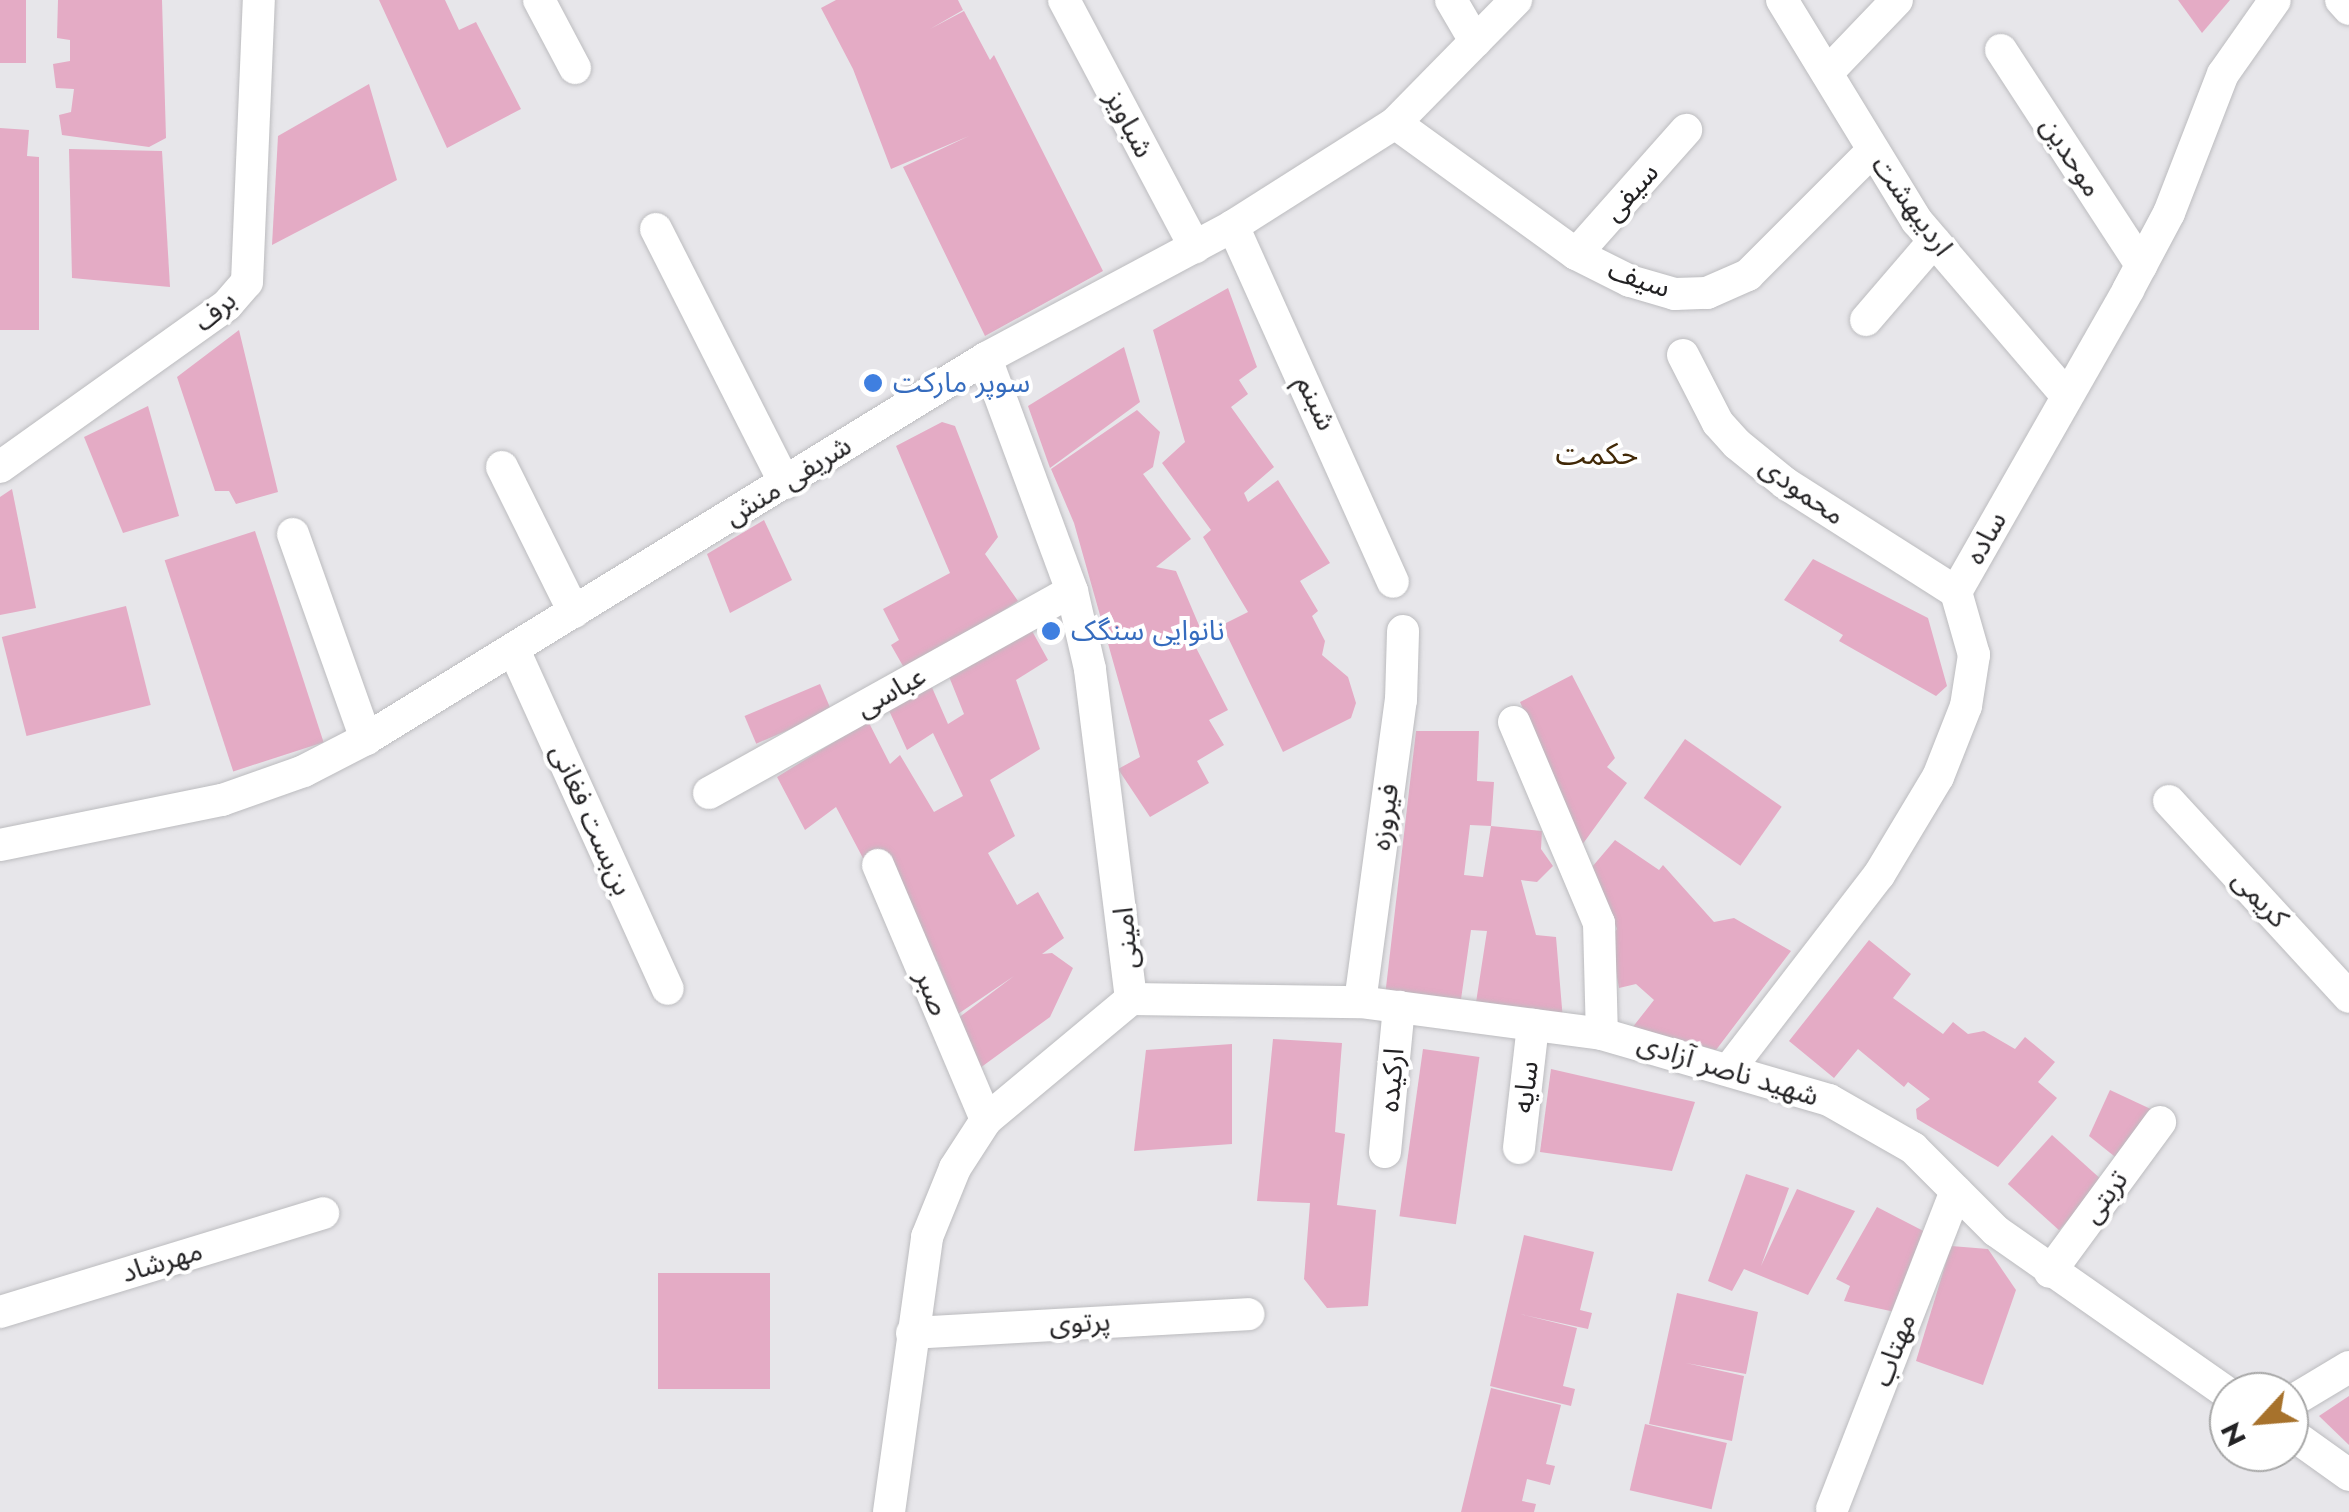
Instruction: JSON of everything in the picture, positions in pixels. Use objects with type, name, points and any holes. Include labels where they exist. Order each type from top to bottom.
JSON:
[{"type":"street","name":"برف","points":[[0,466],[227,306],[247,282],[259,0]]},
{"type":"street","points":[[539,0],[575,68]]},
{"type":"street","name":"شباویز","points":[[1064,0],[1195,247]]},
{"type":"street","points":[[1451,0],[1476,41]]},
{"type":"street","name":"شریفی منش","points":[[0,845],[222,800],[304,772],[366,740],[986,358],[1232,226],[1394,123],[1516,0]]},
{"type":"street","name":"اردیبهشت","points":[[1782,0],[1872,152],[1934,241],[2066,395]]},
{"type":"street","points":[[1827,74],[1897,0]]},
{"type":"street","name":"ساده","points":[[1731,1067],[1879,875],[1938,777],[1966,706],[1974,656],[1956,592],[2168,213],[2223,74],[2276,0]]},
{"type":"street","points":[[2341,0],[2349,9]]},
{"type":"street","name":"موحدین","points":[[2001,50],[2140,264]]},
{"type":"street","name":"سیف","points":[[1394,123],[1576,254],[1630,281],[1675,294],[1730,285],[1872,152]]},
{"type":"street","name":"سیفی","points":[[1576,254],[1686,130]]},
{"type":"street","name":"شبنم","points":[[1232,226],[1393,582]]},
{"type":"street","points":[[656,229],[786,483]]},
{"type":"street","points":[[1866,320],[1934,241]]},
{"type":"street","name":"محمودی","points":[[1683,355],[1737,444],[1785,483],[1956,592]]},
{"type":"street","name":"امینی","points":[[888,1512],[927,1237],[955,1168],[986,1120],[1131,999],[1101,736],[1072,591],[986,358]]},
{"type":"street","points":[[502,467],[574,612]]},
{"type":"street","points":[[293,534],[366,740]]},
{"type":"street","name":"عباسی","points":[[709,793],[1072,591]]},
{"type":"street","name":"فیروزه","points":[[1360,1002],[1401,700],[1403,631]]},
{"type":"street","name":"بن‌بست فغانی","points":[[514,650],[668,989]]},
{"type":"street","points":[[1514,722],[1599,923],[1602,1034]]},
{"type":"street","name":"کریمی","points":[[2169,802],[2349,996]]},
{"type":"street","name":"صبر","points":[[878,865],[986,1120]]},
{"type":"street","name":"شهید ناصر آزادی","points":[[1131,999],[1360,1002],[1602,1034],[1731,1067],[1872,1121],[1913,1148],[1956,1191],[2050,1272],[2209,1380]]},
{"type":"street","name":"ارکیده","points":[[1385,1152],[1398,1008]]},
{"type":"street","name":"سایه","points":[[1519,1148],[1533,1025]]},
{"type":"street","name":"تربتی","points":[[2050,1272],[2160,1122]]},
{"type":"street","name":"مهتاب","points":[[1832,1509],[1956,1191]]},
{"type":"street","name":"مهرشاد","points":[[0,1312],[324,1213]]},
{"type":"street","name":"پرتوی","points":[[912,1332],[1248,1314]]},
{"type":"street","points":[[2309,1391],[2349,1366]]},
{"type":"street","points":[[2309,1446],[2349,1475]]},
{"type":"building","points":[[0,0],[26,0],[26,63],[0,63]]},
{"type":"building","points":[[58,0],[162,0],[166,138],[149,147],[62,135],[59,115],[71,112],[74,89],[56,88],[53,64],[70,61],[70,40],[57,38]]},
{"type":"building","points":[[379,0],[445,0],[459,30],[476,22],[521,109],[447,148]]},
{"type":"building","points":[[836,0],[958,0],[963,10],[930,29],[964,11],[990,60],[994,55],[1103,271],[985,336],[903,167],[969,136],[891,169],[853,69],[821,8]]},
{"type":"building","points":[[2178,0],[2230,0],[2202,33]]},
{"type":"building","points":[[369,84],[397,180],[272,245],[278,136]]},
{"type":"building","points":[[0,128],[29,130],[27,156],[39,157],[39,330],[0,330]]},
{"type":"building","points":[[69,149],[162,151],[170,287],[72,278]]},
{"type":"building","points":[[1228,288],[1257,367],[1239,380],[1248,394],[1231,407],[1274,467],[1244,493],[1248,502],[1278,480],[1330,563],[1300,581],[1318,611],[1312,616],[1325,641],[1322,655],[1348,677],[1356,703],[1351,718],[1283,752],[1222,625],[1248,612],[1203,537],[1211,530],[1162,463],[1185,442],[1153,330]]},
{"type":"building","points":[[239,330],[278,492],[236,504],[229,491],[215,491],[177,377]]},
{"type":"building","points":[[1124,347],[1140,402],[1050,468],[1028,406]]},
{"type":"building","points":[[148,406],[179,516],[123,533],[84,437]]},
{"type":"building","points":[[1137,410],[1160,432],[1153,467],[1143,474],[1191,539],[1156,567],[1176,571],[1201,630],[1190,636],[1228,710],[1209,720],[1224,745],[1197,761],[1209,783],[1150,817],[1118,769],[1140,757],[1074,523],[1051,469]]},
{"type":"building","points":[[942,422],[955,426],[998,537],[985,554],[1018,601],[907,673],[891,645],[899,640],[883,609],[950,573],[896,446]]},
{"type":"building","points":[[12,489],[36,608],[0,615],[0,497]]},
{"type":"building","points":[[764,520],[792,580],[730,613],[707,554]]},
{"type":"building","points":[[255,531],[324,742],[233,771],[165,560]]},
{"type":"building","points":[[1813,559],[1928,618],[1947,686],[1936,696],[1839,641],[1843,635],[1784,600]]},
{"type":"building","points":[[126,606],[151,705],[26,736],[2,637]]},
{"type":"building","points":[[1031,629],[1048,660],[1016,680],[1040,749],[990,780],[1015,836],[988,853],[1017,905],[1038,892],[1064,938],[1042,954],[1052,953],[1073,968],[1050,1017],[980,1068],[949,1025],[1014,976],[958,1014],[937,961],[929,966],[883,849],[865,862],[836,807],[805,830],[777,777],[868,721],[890,764],[900,755],[934,812],[963,796],[933,733],[907,750],[887,706],[930,683],[948,724],[964,714],[948,674]]},
{"type":"building","points":[[1572,675],[1615,758],[1607,767],[1627,783],[1582,845],[1520,702]]},
{"type":"building","points":[[820,684],[832,712],[756,744],[745,716]]},
{"type":"building","points":[[1416,731],[1479,731],[1477,781],[1494,782],[1491,826],[1542,831],[1541,849],[1553,866],[1537,882],[1521,880],[1536,935],[1556,937],[1563,1020],[1475,1009],[1487,931],[1471,930],[1460,1006],[1385,996]],"holes":[[[1470,825],[1491,826],[1483,877],[1464,875]]]},
{"type":"building","points":[[1685,739],[1782,807],[1740,866],[1644,798]]},
{"type":"building","points":[[1615,840],[1659,870],[1663,865],[1714,922],[1734,918],[1791,951],[1716,1050],[1632,1028],[1654,1000],[1636,984],[1619,988],[1610,938],[1617,929],[1592,867]]},
{"type":"building","points":[[1869,940],[1911,974],[1893,998],[1943,1034],[1953,1022],[1968,1034],[1984,1031],[2015,1049],[2025,1037],[2055,1062],[2038,1082],[2057,1098],[1998,1167],[1917,1119],[1916,1109],[1930,1099],[1908,1082],[1904,1087],[1858,1049],[1834,1078],[1789,1041]]},
{"type":"building","points":[[1273,1039],[1342,1043],[1335,1132],[1345,1134],[1337,1205],[1376,1210],[1368,1306],[1327,1308],[1304,1279],[1310,1203],[1257,1201]]},
{"type":"building","points":[[1232,1044],[1232,1144],[1134,1151],[1146,1050]]},
{"type":"building","points":[[1423,1049],[1479,1057],[1456,1224],[1399,1216]]},
{"type":"building","points":[[1551,1069],[1695,1102],[1672,1171],[1540,1152]]},
{"type":"building","points":[[2110,1090],[2155,1111],[2119,1160],[2089,1136]]},
{"type":"building","points":[[2052,1135],[2103,1181],[2059,1230],[2008,1184]]},
{"type":"building","points":[[1746,1174],[1789,1188],[1761,1266],[1797,1189],[1855,1211],[1808,1295],[1744,1269],[1732,1291],[1708,1281]]},
{"type":"building","points":[[1877,1207],[1937,1238],[1909,1315],[1844,1301],[1850,1286],[1836,1279]]},
{"type":"building","points":[[1524,1235],[1594,1252],[1580,1310],[1592,1313],[1588,1329],[1520,1314],[1577,1328],[1563,1386],[1575,1389],[1571,1406],[1490,1386]]},
{"type":"building","points":[[1951,1246],[1988,1249],[2016,1290],[1983,1385],[1916,1361]]},
{"type":"building","points":[[658,1273],[770,1273],[770,1389],[658,1389]]},
{"type":"building","points":[[1677,1293],[1758,1312],[1746,1374],[1686,1363],[1744,1376],[1732,1441],[1649,1424]]},
{"type":"building","points":[[1491,1388],[1561,1405],[1546,1464],[1555,1466],[1550,1485],[1527,1479],[1522,1501],[1536,1504],[1534,1512],[1461,1512]]},
{"type":"building","points":[[2349,1396],[2349,1445],[2319,1416]]},
{"type":"building","points":[[1645,1424],[1727,1443],[1712,1509],[1630,1490]]},
{"type":"place","name":"سوپر مارکت","points":[[873,383]]},
{"type":"place","name":"نانوایی سنگک","points":[[1051,631]]},
{"type":"district","name":"حکمت","points":[[1597,454]]}]
